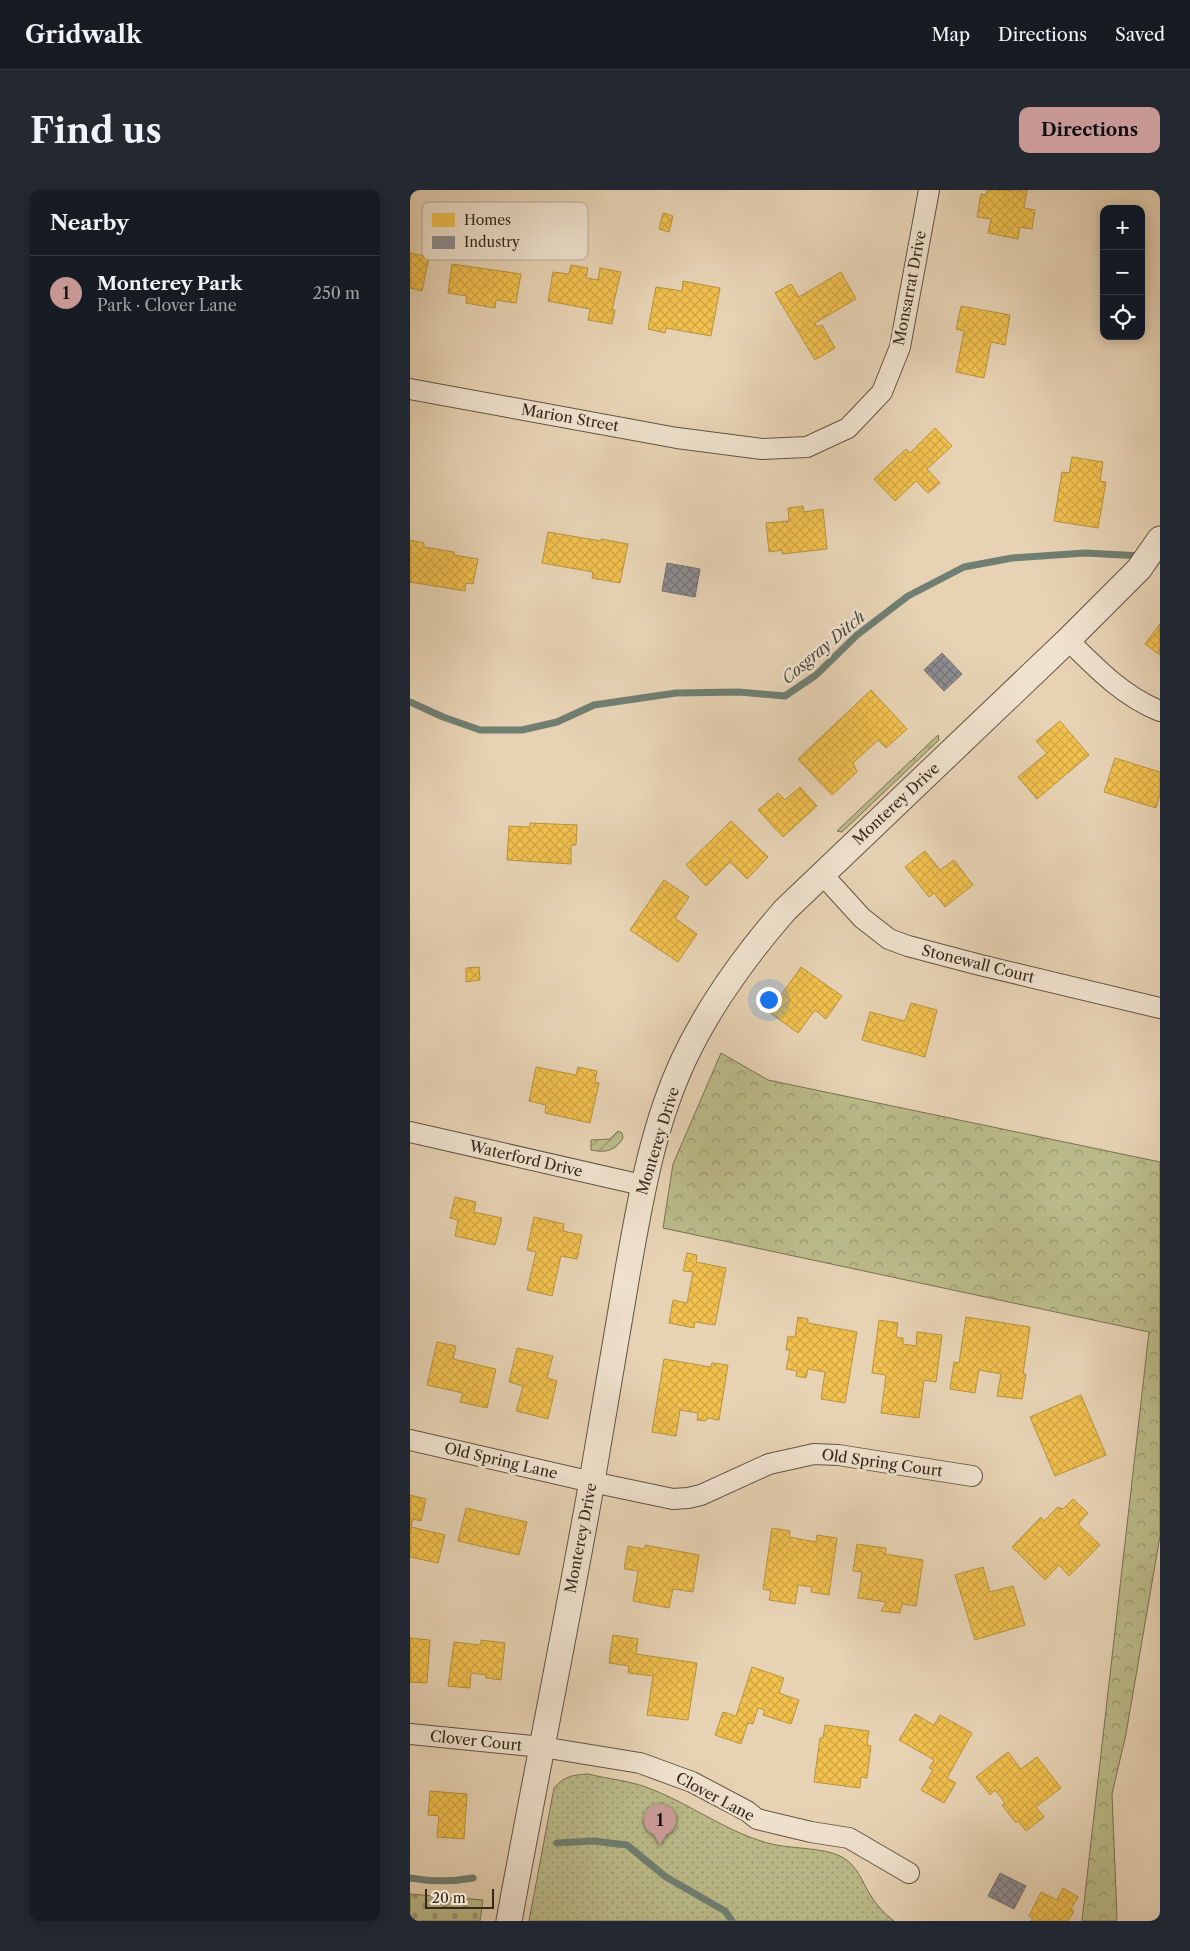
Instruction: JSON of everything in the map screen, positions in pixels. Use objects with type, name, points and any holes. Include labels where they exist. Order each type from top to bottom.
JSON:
[{"type":"street","name":"Monsarrat Drive","points":[[730,445],[762,450],[807,447],[848,428],[882,392],[900,347],[929,190]]},
{"type":"street","name":"Marion Street","points":[[410,389],[677,438],[730,445]]},
{"type":"street","name":"Monterey Drive","points":[[509,1921],[592,1482],[642,1185],[666,1107],[683,1062],[707,1015],[732,975],[785,910],[1068,640],[1139,569],[1160,540]]},
{"type":"street","points":[[1068,640],[1115,685],[1144,704],[1160,711]]},
{"type":"street","name":"Stonewall Court","points":[[822,874],[862,918],[889,939],[908,946],[980,965],[1160,1008]]},
{"type":"street","name":"Waterford Drive","points":[[410,1132],[642,1185]]},
{"type":"street","name":"Old Spring Lane","points":[[410,1440],[592,1482]]},
{"type":"street","name":"Old Spring Court","points":[[592,1482],[673,1499],[688,1498],[701,1495],[769,1464],[814,1454],[838,1455],[972,1476]]},
{"type":"street","name":"Clover Court","points":[[410,1734],[542,1747]]},
{"type":"street","name":"Clover Lane","points":[[542,1747],[640,1763],[669,1772],[747,1811],[757,1819],[811,1832],[849,1838],[909,1873]]},
{"type":"green space","points":[[938,735],[939,740],[842,832],[837,831]]},
{"type":"green space","points":[[721,1053],[768,1080],[1160,1162],[1160,1536],[1126,1734],[1112,1794],[1116,1921],[1082,1921],[1149,1332],[663,1228],[673,1164]]},
{"type":"green space","points":[[618,1131],[622,1133],[623,1138],[617,1146],[606,1151],[591,1150],[591,1140],[610,1139]]},
{"type":"green space","points":[[588,1774],[644,1786],[735,1831],[764,1842],[825,1851],[842,1857],[856,1870],[876,1904],[894,1921],[529,1921],[554,1788],[561,1781],[569,1777]]},
{"type":"green space","points":[[410,1894],[483,1900],[480,1921],[410,1921]]},
{"type":"building: Homes","points":[[987,190],[1027,190],[1024,208],[1035,210],[1032,229],[1020,227],[1018,239],[988,233],[991,219],[977,217],[981,194],[986,195]]},
{"type":"building: Homes","points":[[663,213],[673,216],[669,232],[659,229]]},
{"type":"building: Homes","points":[[410,253],[422,256],[422,260],[428,260],[422,291],[410,288]]},
{"type":"building: Homes","points":[[452,264],[521,274],[516,303],[496,300],[495,308],[466,303],[467,296],[448,293]]},
{"type":"building: Homes","points":[[571,265],[588,268],[586,278],[598,280],[600,268],[621,272],[612,310],[615,310],[612,324],[588,320],[590,309],[548,301],[553,272],[569,274]]},
{"type":"building: Homes","points":[[841,272],[856,299],[815,323],[817,327],[822,325],[835,348],[815,360],[775,293],[791,284],[799,297]]},
{"type":"building: Homes","points":[[683,281],[720,288],[711,336],[666,328],[665,333],[648,329],[656,287],[682,291]]},
{"type":"building: Homes","points":[[961,306],[1010,315],[1005,345],[991,342],[984,378],[956,372],[964,331],[956,329]]},
{"type":"building: Homes","points":[[935,428],[952,446],[927,469],[940,483],[928,493],[916,481],[895,501],[874,479],[906,449],[910,453]]},
{"type":"building: Homes","points":[[1072,457],[1103,462],[1100,481],[1106,482],[1098,528],[1054,521],[1062,472],[1069,473]]},
{"type":"building: Homes","points":[[803,506],[804,512],[823,509],[827,549],[782,554],[782,550],[769,552],[766,523],[789,521],[788,508]]},
{"type":"building: Homes","points":[[548,532],[628,544],[620,583],[592,578],[593,572],[542,563]]},
{"type":"building: Homes","points":[[410,540],[424,543],[424,547],[454,552],[454,555],[478,559],[473,584],[466,583],[465,591],[410,582]]},
{"type":"building: Homes","points":[[1160,624],[1160,655],[1145,644]]},
{"type":"building: Homes","points":[[871,690],[907,729],[886,748],[878,740],[853,763],[857,772],[832,795],[798,759]]},
{"type":"building: Homes","points":[[1060,721],[1089,755],[1037,799],[1018,777],[1047,753],[1036,741]]},
{"type":"building: Homes","points":[[1115,758],[1160,772],[1160,795],[1156,808],[1104,792]]},
{"type":"building: Homes","points":[[800,787],[817,806],[783,837],[758,810],[778,793],[785,800]]},
{"type":"building: Homes","points":[[731,821],[768,857],[747,879],[730,862],[706,886],[686,865]]},
{"type":"building: Homes","points":[[530,823],[577,825],[576,845],[571,845],[571,864],[507,860],[509,826],[530,827]]},
{"type":"building: Homes","points":[[925,851],[940,870],[954,860],[973,885],[945,907],[934,893],[929,897],[905,867]]},
{"type":"building: Homes","points":[[664,880],[689,897],[675,918],[697,934],[678,962],[630,930]]},
{"type":"building: Homes","points":[[479,967],[480,980],[466,982],[466,968]]},
{"type":"building: Homes","points":[[801,967],[842,996],[826,1019],[815,1010],[798,1033],[769,1012]]},
{"type":"building: Homes","points":[[911,1003],[937,1010],[925,1057],[862,1040],[870,1012],[905,1021]]},
{"type":"building: Homes","points":[[536,1067],[576,1075],[578,1067],[597,1071],[595,1082],[599,1083],[590,1123],[545,1113],[546,1105],[529,1101]]},
{"type":"building: Homes","points":[[455,1197],[476,1202],[474,1212],[502,1218],[495,1245],[455,1236],[458,1220],[450,1218]]},
{"type":"building: Homes","points":[[534,1217],[564,1224],[563,1231],[582,1235],[577,1259],[561,1256],[552,1296],[527,1290],[536,1252],[527,1250]]},
{"type":"building: Homes","points":[[687,1253],[697,1255],[696,1262],[726,1268],[715,1325],[695,1322],[694,1328],[669,1323],[673,1300],[687,1303],[693,1272],[683,1271]]},
{"type":"building: Homes","points":[[798,1317],[808,1319],[808,1323],[857,1332],[845,1403],[821,1399],[825,1372],[808,1369],[806,1378],[796,1376],[797,1371],[786,1369],[790,1350],[786,1350],[788,1336],[795,1337]]},
{"type":"building: Homes","points":[[966,1317],[1030,1327],[1023,1374],[1026,1374],[1022,1399],[997,1396],[1001,1374],[979,1370],[975,1393],[950,1389],[954,1362],[959,1363]]},
{"type":"building: Homes","points":[[879,1320],[898,1323],[896,1337],[903,1338],[903,1344],[916,1346],[917,1332],[942,1335],[936,1382],[924,1380],[919,1418],[881,1413],[886,1375],[872,1373]]},
{"type":"building: Homes","points":[[437,1342],[456,1346],[453,1359],[496,1369],[487,1408],[460,1402],[463,1393],[427,1385]]},
{"type":"building: Homes","points":[[517,1348],[553,1356],[547,1378],[557,1381],[548,1419],[516,1411],[523,1386],[509,1382]]},
{"type":"building: Homes","points":[[664,1359],[711,1367],[712,1363],[728,1365],[719,1420],[707,1418],[706,1421],[697,1420],[698,1413],[680,1410],[676,1436],[652,1432]]},
{"type":"building: Homes","points":[[1081,1395],[1106,1455],[1055,1476],[1030,1417]]},
{"type":"building: Homes","points":[[410,1495],[426,1499],[421,1521],[413,1519],[411,1527],[445,1535],[438,1563],[410,1557]]},
{"type":"building: Homes","points":[[1073,1499],[1088,1513],[1078,1524],[1100,1545],[1069,1576],[1059,1565],[1045,1580],[1012,1547],[1041,1517],[1044,1521],[1058,1507],[1063,1509]]},
{"type":"building: Homes","points":[[466,1508],[527,1522],[519,1555],[458,1541]]},
{"type":"building: Homes","points":[[772,1528],[790,1531],[789,1537],[816,1542],[817,1535],[837,1538],[829,1595],[811,1592],[812,1587],[798,1585],[795,1604],[769,1600],[771,1591],[763,1589]]},
{"type":"building: Homes","points":[[857,1544],[886,1548],[885,1554],[923,1560],[916,1606],[902,1604],[900,1613],[881,1611],[886,1602],[858,1598],[862,1572],[853,1571]]},
{"type":"building: Homes","points":[[645,1545],[699,1555],[693,1592],[673,1589],[669,1608],[633,1601],[638,1571],[624,1569],[628,1546],[645,1549]]},
{"type":"building: Homes","points":[[983,1567],[990,1592],[1013,1586],[1025,1625],[975,1640],[955,1575]]},
{"type":"building: Homes","points":[[613,1635],[638,1639],[636,1654],[697,1663],[688,1720],[647,1715],[653,1676],[628,1673],[629,1666],[609,1663]]},
{"type":"building: Homes","points":[[410,1638],[430,1640],[427,1683],[410,1682]]},
{"type":"building: Homes","points":[[481,1640],[505,1643],[501,1680],[471,1673],[470,1688],[448,1686],[454,1642],[481,1645]]},
{"type":"building: Homes","points":[[752,1667],[784,1678],[779,1693],[799,1700],[791,1724],[763,1715],[765,1710],[758,1708],[753,1724],[748,1723],[741,1744],[715,1735],[723,1712],[736,1716]]},
{"type":"building: Homes","points":[[915,1714],[934,1725],[940,1715],[972,1733],[947,1778],[956,1783],[944,1803],[921,1790],[933,1770],[929,1768],[934,1760],[899,1740]]},
{"type":"building: Homes","points":[[825,1725],[869,1731],[867,1745],[871,1746],[867,1778],[861,1777],[860,1788],[814,1782],[820,1738],[823,1738]]},
{"type":"building: Homes","points":[[1008,1752],[1021,1769],[1037,1757],[1061,1788],[1036,1807],[1044,1817],[1026,1831],[1018,1821],[1016,1823],[1002,1805],[1005,1803],[995,1790],[990,1795],[976,1777]]},
{"type":"building: Homes","points":[[430,1791],[467,1794],[464,1839],[437,1837],[439,1816],[428,1815]]},
{"type":"building: Homes","points":[[1063,1888],[1078,1897],[1071,1909],[1074,1911],[1068,1921],[1031,1921],[1033,1918],[1029,1916],[1041,1892],[1057,1900]]},
{"type":"building: Industry","points":[[667,563],[700,569],[695,597],[662,591]]},
{"type":"building: Industry","points":[[942,653],[962,674],[944,691],[924,670]]},
{"type":"building: Industry","points":[[1000,1873],[1026,1886],[1014,1909],[988,1896]]},
{"type":"waterway","name":"Cosgray Ditch","points":[[410,702],[443,717],[480,730],[522,730],[557,722],[594,705],[676,693],[739,692],[785,696],[816,675],[857,635],[908,596],[964,567],[1012,558],[1085,553],[1142,556]]},
{"type":"waterway","points":[[557,1843],[593,1841],[627,1845],[666,1877],[725,1911],[732,1921]]},
{"type":"waterway","points":[[410,1878],[442,1881],[473,1878]]},
{"type":"place","name":"Monterey Park","points":[[660,1845]]}]
